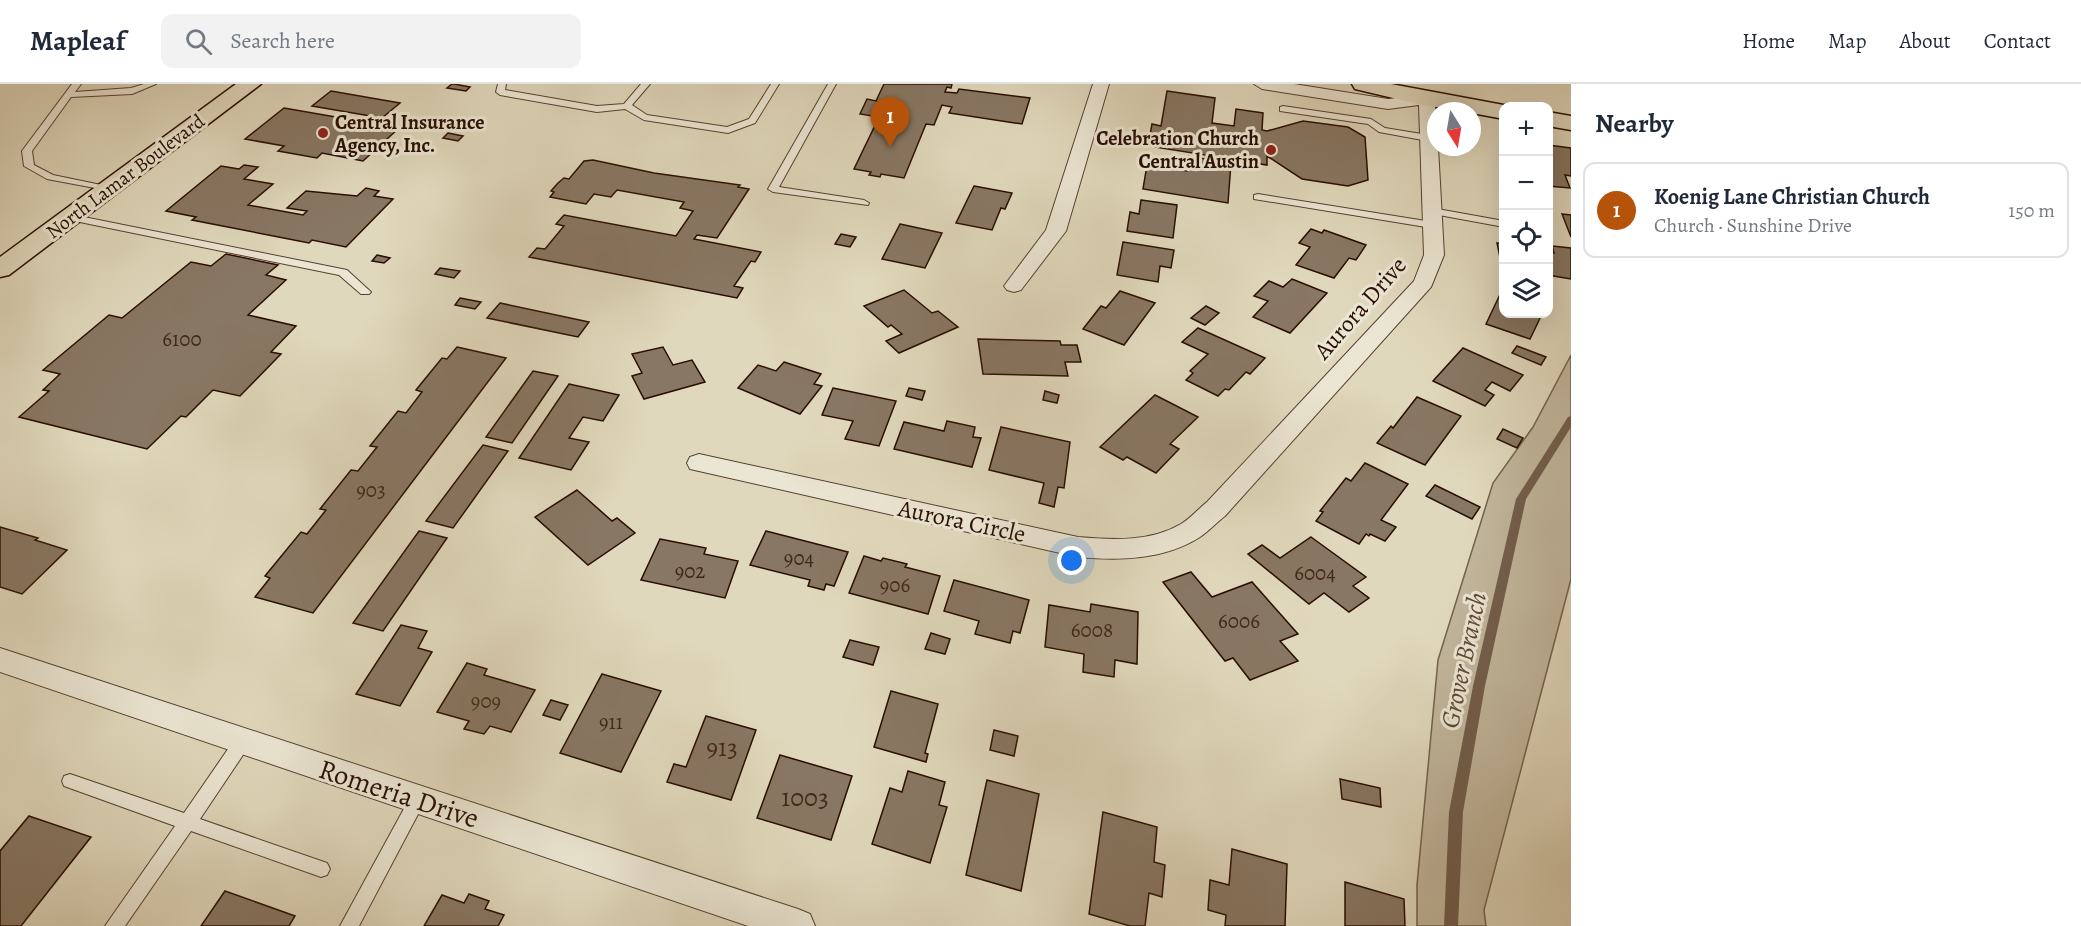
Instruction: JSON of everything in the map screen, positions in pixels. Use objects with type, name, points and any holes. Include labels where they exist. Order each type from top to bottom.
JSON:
[{"type":"main road","name":"North Lamar Boulevard","points":[[0,269],[249,84]]},
{"type":"main road","points":[[1363,84],[1427,99],[1499,111]]},
{"type":"main road","points":[[1553,120],[1571,123]]},
{"type":"street","points":[[1014,286],[1056,231],[1101,84]]},
{"type":"street","points":[[1262,84],[1388,104],[1427,99]]},
{"type":"street","name":"Aurora Drive","points":[[1216,508],[1424,283],[1434,255],[1429,156]]},
{"type":"street","name":"Aurora Circle","points":[[699,463],[1078,547],[1140,548],[1169,540],[1192,529],[1216,508]]},
{"type":"street","name":"Romeria Drive","points":[[0,660],[798,926]]},
{"type":"lane","points":[[77,84],[27,151],[29,166],[50,177],[107,189]]},
{"type":"lane","points":[[68,95],[132,91],[152,84]]},
{"type":"lane","points":[[502,84],[500,92],[597,109],[627,106],[644,117],[728,130],[752,121],[775,84]]},
{"type":"lane","points":[[627,106],[646,84]]},
{"type":"lane","points":[[832,84],[773,189],[864,203]]},
{"type":"lane","points":[[1283,110],[1371,123],[1382,130],[1427,138]]},
{"type":"lane","points":[[1258,197],[1499,224]]},
{"type":"lane","points":[[69,218],[343,272],[365,292]]},
{"type":"lane","points":[[114,926],[243,741]]},
{"type":"lane","points":[[70,782],[321,869]]},
{"type":"lane","points":[[349,926],[418,799]]},
{"type":"shaded area","points":[[1571,355],[1571,579],[1484,910],[1486,926],[1417,926],[1417,885],[1438,660],[1493,483],[1533,427]]},
{"type":"building","points":[[452,84],[470,87],[466,91],[447,88]]},
{"type":"building","points":[[884,84],[952,84],[951,88],[947,87],[945,92],[957,93],[959,89],[1030,98],[1022,124],[949,113],[952,107],[942,105],[934,125],[926,124],[904,178],[881,174],[880,177],[869,175],[871,172],[854,169],[879,117],[860,114],[867,99],[876,101]]},
{"type":"building","points":[[331,91],[400,103],[382,118],[312,106]]},
{"type":"building","name":"Celebration Church Central Austin","points":[[1167,91],[1215,98],[1212,123],[1234,126],[1236,109],[1263,113],[1262,130],[1267,131],[1303,121],[1348,127],[1365,137],[1368,180],[1348,186],[1302,179],[1267,156],[1267,165],[1218,157],[1217,161],[1231,163],[1228,203],[1143,189],[1147,165],[1187,171],[1189,156],[1205,159],[1206,155],[1148,146],[1152,124],[1161,126]]},
{"type":"building","name":"Central Insurance Agency, Inc.","points":[[284,108],[399,128],[363,161],[322,153],[317,158],[278,151],[284,146],[245,139]]},
{"type":"building","points":[[448,133],[463,136],[458,141],[443,138]]},
{"type":"building","points":[[1553,146],[1571,148],[1571,176],[1565,175],[1570,188],[1553,186]]},
{"type":"building","points":[[593,160],[654,173],[740,185],[738,187],[749,189],[717,238],[697,235],[694,239],[761,252],[755,262],[751,261],[734,286],[743,288],[737,298],[529,257],[537,248],[545,249],[564,226],[556,224],[564,215],[676,236],[693,211],[680,208],[684,202],[617,190],[611,197],[594,194],[586,204],[550,197],[554,192],[551,191],[558,183],[564,178],[569,179],[584,161]]},
{"type":"building","points":[[244,165],[258,167],[244,179],[273,184],[248,205],[303,215],[307,211],[287,208],[306,191],[357,196],[366,188],[379,191],[374,196],[393,199],[346,247],[312,240],[309,243],[192,220],[196,217],[166,211],[221,166],[239,169]]},
{"type":"building","points":[[974,186],[1012,193],[1005,209],[1001,208],[992,230],[956,223]]},
{"type":"building","points":[[1141,200],[1177,205],[1173,238],[1127,231],[1130,212],[1139,214]]},
{"type":"building","points":[[1562,214],[1571,215],[1571,237]]},
{"type":"building","points":[[900,224],[942,233],[925,268],[882,259]]},
{"type":"building","points":[[1311,229],[1322,233],[1324,230],[1366,245],[1356,260],[1349,258],[1334,278],[1296,265],[1310,247],[1299,243]]},
{"type":"building","points":[[841,234],[856,237],[850,247],[835,244]]},
{"type":"building","points":[[1123,242],[1174,250],[1171,268],[1160,266],[1158,282],[1117,275]]},
{"type":"building","points":[[1553,246],[1571,248],[1571,279],[1553,276]]},
{"type":"building","points":[[226,254],[278,265],[266,275],[286,280],[248,315],[296,326],[271,352],[281,354],[240,396],[213,390],[186,417],[181,416],[147,449],[19,417],[49,391],[43,390],[60,374],[43,370],[109,315],[122,318],[191,262],[211,266]]},
{"type":"building","points":[[377,255],[390,258],[384,263],[372,261]]},
{"type":"building","points":[[440,268],[460,271],[454,278],[435,274]]},
{"type":"building","points":[[1292,279],[1327,293],[1290,333],[1253,317],[1268,301],[1254,296],[1269,281],[1283,287]]},
{"type":"building","points":[[904,290],[932,313],[938,311],[958,327],[899,353],[886,341],[902,334],[891,325],[888,327],[864,306]]},
{"type":"building","points":[[1120,291],[1155,303],[1124,345],[1083,329],[1101,306],[1106,308]]},
{"type":"building","points":[[1499,297],[1499,318],[1540,318],[1530,339],[1486,324]]},
{"type":"building","points":[[460,298],[481,302],[475,309],[455,305]]},
{"type":"building","points":[[500,303],[589,322],[578,337],[487,318]]},
{"type":"building","points":[[1206,306],[1219,313],[1205,325],[1191,318]]},
{"type":"building","points":[[1198,328],[1265,358],[1250,374],[1246,372],[1229,390],[1225,389],[1218,396],[1186,380],[1193,373],[1190,371],[1208,354],[1182,342]]},
{"type":"building","points":[[978,339],[1060,341],[1061,345],[1077,345],[1081,362],[1065,362],[1068,376],[983,374]]},
{"type":"building","points":[[1517,346],[1546,357],[1541,365],[1512,353]]},
{"type":"building","points":[[457,347],[506,358],[313,613],[255,597],[270,578],[265,576],[301,532],[307,534],[326,510],[320,509],[351,470],[358,471],[377,447],[370,446],[398,411],[406,413],[422,392],[416,390],[442,358],[447,359]]},
{"type":"building","points":[[663,347],[673,365],[692,360],[705,382],[644,399],[632,376],[642,373],[632,354]]},
{"type":"building","points":[[1463,348],[1523,375],[1510,391],[1492,382],[1485,390],[1494,395],[1485,406],[1433,381]]},
{"type":"building","points":[[784,362],[821,374],[814,384],[822,386],[800,414],[738,388],[758,365],[776,371]]},
{"type":"building","points":[[533,371],[558,376],[512,443],[486,437]]},
{"type":"building","points":[[569,384],[619,395],[603,421],[583,417],[569,438],[589,442],[571,470],[519,458]]},
{"type":"building","points":[[833,388],[896,401],[879,446],[845,439],[853,421],[822,415]]},
{"type":"building","points":[[909,388],[925,391],[922,400],[906,396]]},
{"type":"building","points":[[1045,391],[1059,395],[1057,403],[1043,400]]},
{"type":"building","points":[[1155,395],[1198,417],[1170,444],[1179,449],[1156,473],[1127,457],[1123,460],[1100,447]]},
{"type":"building","points":[[1417,397],[1461,416],[1425,465],[1377,443],[1391,426],[1393,428]]},
{"type":"building","points":[[947,421],[975,427],[973,437],[981,438],[972,467],[894,449],[904,422],[944,431]]},
{"type":"building","points":[[1001,427],[1070,442],[1064,488],[1058,487],[1054,507],[1039,503],[1044,483],[989,470]]},
{"type":"building","points":[[1503,429],[1523,438],[1517,448],[1497,439]]},
{"type":"building","points":[[483,445],[508,451],[453,528],[426,521]]},
{"type":"building","points":[[1365,463],[1408,484],[1381,520],[1396,527],[1385,541],[1366,534],[1359,544],[1316,521],[1323,512],[1320,511],[1346,478],[1351,481]]},
{"type":"building","points":[[1435,485],[1480,507],[1472,519],[1426,496]]},
{"type":"building","points":[[577,490],[612,521],[617,518],[635,533],[588,565],[535,517]]},
{"type":"building","points":[[0,527],[38,538],[35,540],[67,550],[22,594],[0,587]]},
{"type":"building","points":[[419,531],[447,538],[383,631],[353,623]]},
{"type":"building","points":[[766,531],[848,552],[834,586],[826,584],[824,590],[808,586],[810,580],[750,565]]},
{"type":"building","points":[[1311,537],[1366,577],[1353,586],[1369,598],[1349,612],[1324,593],[1309,604],[1248,554],[1262,545],[1280,558]]},
{"type":"building","points":[[660,539],[706,548],[704,554],[738,561],[725,598],[641,580]]},
{"type":"building","points":[[864,556],[881,561],[883,558],[907,564],[905,567],[940,576],[928,614],[849,593]]},
{"type":"building","points":[[1191,572],[1212,597],[1252,582],[1298,634],[1280,641],[1298,661],[1250,680],[1233,658],[1225,661],[1163,582]]},
{"type":"building","points":[[954,580],[1029,600],[1020,633],[1013,631],[1010,643],[975,634],[979,621],[944,611]]},
{"type":"building","points":[[1091,604],[1138,612],[1137,664],[1115,660],[1114,677],[1083,672],[1084,654],[1045,647],[1049,605],[1090,612]]},
{"type":"building","points":[[401,625],[427,631],[418,648],[432,652],[400,706],[356,694]]},
{"type":"building","points":[[931,633],[950,639],[945,654],[925,649]]},
{"type":"building","points":[[850,640],[879,647],[873,665],[843,657]]},
{"type":"building","points":[[467,663],[487,669],[484,675],[535,690],[511,732],[490,726],[484,734],[464,729],[469,721],[437,712]]},
{"type":"building","points":[[602,674],[661,691],[621,772],[560,753]]},
{"type":"building","points":[[891,691],[938,704],[925,753],[928,754],[926,762],[874,747]]},
{"type":"building","points":[[551,700],[568,705],[560,720],[543,715]]},
{"type":"building","points":[[706,716],[756,730],[731,800],[667,782],[674,764],[686,767]]},
{"type":"building","points":[[994,730],[1018,736],[1014,756],[990,750]]},
{"type":"building","points":[[780,755],[852,776],[831,840],[757,818]]},
{"type":"building","points":[[908,771],[945,782],[939,805],[947,807],[930,863],[872,844],[890,788],[902,792]]},
{"type":"building","points":[[1340,779],[1380,788],[1381,807],[1342,799]]},
{"type":"building","points":[[987,780],[1039,794],[1021,891],[966,875]]},
{"type":"building","points":[[1103,812],[1157,827],[1154,862],[1165,865],[1162,897],[1149,893],[1145,926],[1130,926],[1089,914]]},
{"type":"building","points":[[29,816],[91,837],[21,926],[0,926],[0,851]]},
{"type":"building","points":[[1232,849],[1287,864],[1285,926],[1225,926],[1226,915],[1208,910],[1210,880],[1229,885]]},
{"type":"building","points":[[1345,882],[1404,899],[1405,926],[1345,926]]},
{"type":"building","points":[[225,891],[295,916],[289,926],[201,926]]},
{"type":"building","points":[[469,894],[489,901],[485,909],[504,915],[498,926],[424,926],[442,895],[464,903]]},
{"type":"waterway","name":"Grover Branch","points":[[1451,926],[1456,812],[1479,686],[1521,499],[1571,419]]},
{"type":"place","name":"Central Insurance Agency, Inc.","points":[[323,133]]},
{"type":"place","name":"Koenig Lane Christian Church","points":[[890,147]]},
{"type":"place","name":"Celebration Church Central Austin","points":[[1271,150]]}]
